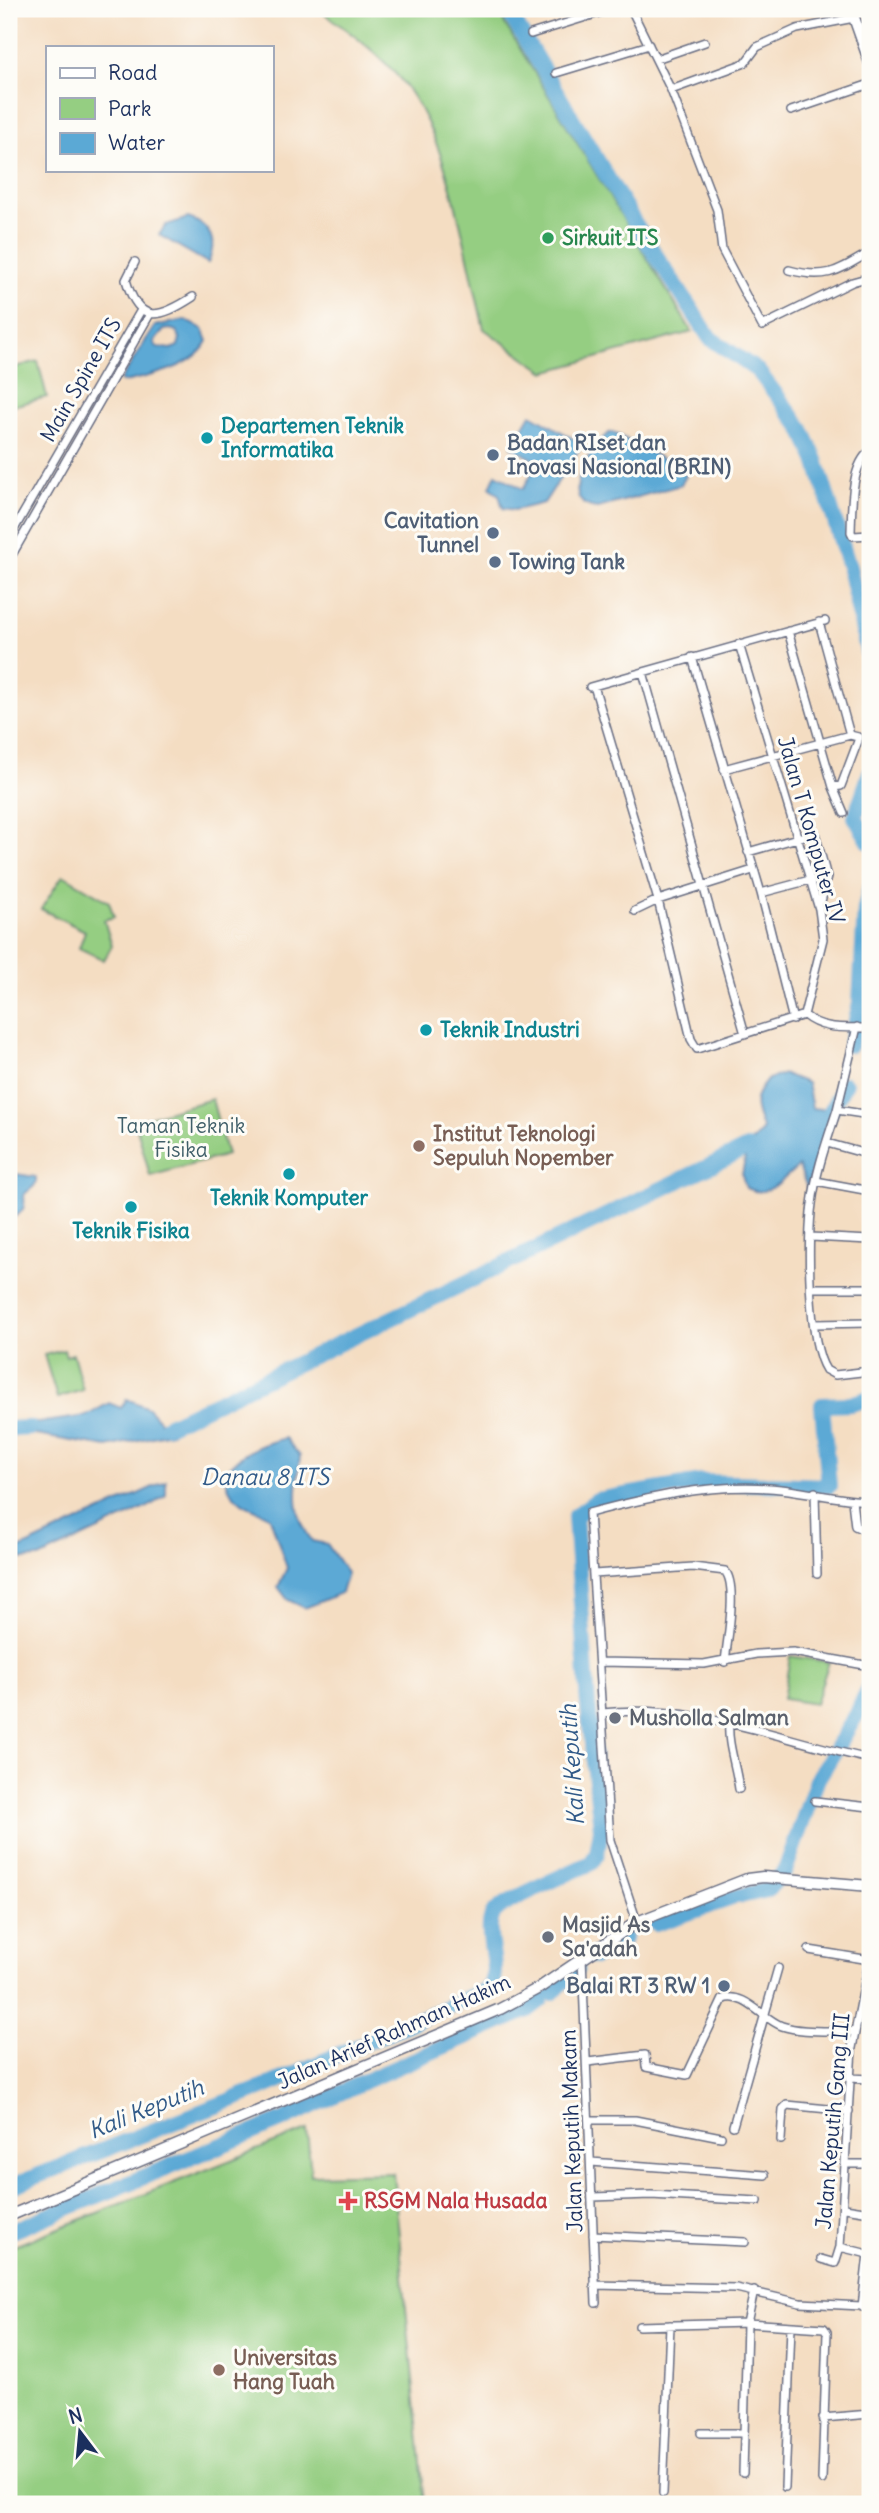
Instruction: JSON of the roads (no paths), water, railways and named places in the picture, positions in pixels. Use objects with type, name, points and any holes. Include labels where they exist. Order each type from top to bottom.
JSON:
[{"type":"main road","points":[[852,11],[870,63]]},
{"type":"main road","name":"Jalan Arief Rahman Hakim","points":[[9,2216],[500,2009],[539,1988],[637,1922],[729,1885],[764,1877],[870,1886]]},
{"type":"street","points":[[531,34],[612,9]]},
{"type":"street","points":[[631,9],[671,90],[717,210],[722,250],[762,326],[852,282],[870,277]]},
{"type":"street","points":[[671,90],[745,63],[757,47],[797,29],[852,11]]},
{"type":"street","points":[[656,60],[705,41]]},
{"type":"street","points":[[556,73],[649,45]]},
{"type":"street","points":[[791,111],[870,84]]},
{"type":"street","points":[[789,270],[824,276],[870,252]]},
{"type":"street","name":"Main Spine ITS","points":[[135,262],[126,280],[132,301],[141,310],[150,314],[169,313],[192,297]]},
{"type":"street","name":"Main Spine ITS","points":[[9,538],[141,310]]},
{"type":"street","name":"Main Spine ITS","points":[[10,555],[150,314]]},
{"type":"street","points":[[97,386],[105,392]]},
{"type":"street","points":[[870,451],[863,457],[857,474],[851,531],[853,536],[870,535]]},
{"type":"street","name":"Main Spine ITS","points":[[51,466],[60,471]]},
{"type":"street","points":[[850,735],[822,622],[592,686],[657,900],[696,1049],[804,1016],[816,1025],[870,1028]]},
{"type":"street","points":[[788,631],[844,813]]},
{"type":"street","name":"Jalan T Komputer IV","points":[[739,644],[819,909],[823,939],[804,1016]]},
{"type":"street","points":[[692,657],[761,893],[793,1020]]},
{"type":"street","points":[[643,672],[745,1034]]},
{"type":"street","points":[[724,769],[821,741],[850,735],[858,737],[859,741],[841,786],[834,787]]},
{"type":"street","points":[[748,852],[816,834],[827,877],[819,909]]},
{"type":"street","points":[[635,911],[657,900],[753,870]]},
{"type":"street","points":[[761,893],[810,880]]},
{"type":"street","points":[[854,1027],[838,1110],[816,1181],[811,1237],[812,1288],[814,1324],[822,1365],[835,1375],[870,1371]]},
{"type":"street","points":[[838,1110],[870,1115]]},
{"type":"street","points":[[827,1143],[870,1155]]},
{"type":"street","points":[[816,1181],[870,1191]]},
{"type":"street","points":[[811,1237],[870,1240]]},
{"type":"street","points":[[812,1288],[870,1288]]},
{"type":"street","points":[[814,1324],[870,1323]]},
{"type":"street","points":[[637,1922],[612,1850],[589,1513],[699,1489],[769,1488],[815,1493],[852,1501],[870,1501]]},
{"type":"street","points":[[815,1493],[817,1574]]},
{"type":"street","points":[[852,1501],[855,1526],[870,1534],[868,1570]]},
{"type":"street","points":[[594,1574],[693,1567],[723,1570],[730,1577],[725,1662]]},
{"type":"street","points":[[600,1662],[725,1662],[756,1654],[793,1652],[870,1666]]},
{"type":"street","points":[[602,1713],[665,1712],[729,1721],[827,1750],[870,1759]]},
{"type":"street","points":[[729,1721],[727,1741],[736,1765],[739,1789]]},
{"type":"street","points":[[815,1801],[870,1807]]},
{"type":"street","points":[[808,1950],[870,1958]]},
{"type":"street","name":"Jalan Keputih Makam","points":[[582,1957],[596,2303]]},
{"type":"street","name":"Jalan Keputih Gang III","points":[[821,2259],[835,2263],[840,2247],[845,2208],[850,2078],[855,2032],[870,1958]]},
{"type":"street","points":[[733,2126],[778,1968]]},
{"type":"street","points":[[588,2062],[645,2055],[646,2066],[650,2068],[687,2074],[725,1998],[746,2003],[785,2027],[855,2032]]},
{"type":"street","points":[[850,2078],[870,2079]]},
{"type":"street","points":[[781,2140],[784,2106],[849,2111]]},
{"type":"street","points":[[590,2120],[635,2120],[721,2137]]},
{"type":"street","points":[[591,2162],[765,2175]]},
{"type":"street","points":[[846,2164],[870,2164]]},
{"type":"street","points":[[592,2197],[651,2195],[758,2201]]},
{"type":"street","points":[[845,2208],[870,2212]]},
{"type":"street","points":[[593,2235],[745,2242]]},
{"type":"street","name":"Jalan Keputih Gang III","points":[[840,2247],[868,2254],[862,2306]]},
{"type":"street","points":[[594,2285],[754,2291],[800,2303],[862,2306],[870,2309]]},
{"type":"street","points":[[743,2473],[747,2323],[754,2291]]},
{"type":"street","points":[[639,2326],[747,2323],[824,2328],[827,2332],[822,2480]]},
{"type":"street","points":[[663,2493],[670,2325]]},
{"type":"street","points":[[785,2487],[791,2326]]},
{"type":"street","points":[[822,2418],[870,2414]]},
{"type":"street","points":[[701,2432],[744,2433]]},
{"type":"water","points":[[188,218],[202,225],[210,235],[212,248],[208,263],[159,235],[166,225]]},
{"type":"water","points":[[185,320],[203,329],[208,341],[202,350],[183,364],[125,382],[120,381],[155,326]],"holes":[[[164,330],[177,331],[180,338],[178,346],[171,349],[157,347],[154,342]]]},
{"type":"water","points":[[531,414],[577,441],[580,448],[544,503],[515,510],[503,508],[499,495],[490,487],[496,474],[523,489],[538,462],[512,447]]},
{"type":"water","points":[[612,432],[683,470],[686,476],[681,485],[598,508],[584,504],[578,495],[582,470],[597,445]]},
{"type":"water","points":[[784,1074],[807,1083],[812,1108],[831,1110],[807,1188],[799,1166],[775,1186],[754,1191],[746,1188],[742,1175],[747,1147],[763,1130],[757,1116],[756,1098],[768,1079]]},
{"type":"water","points":[[16,1174],[36,1177],[36,1181],[24,1195],[22,1211],[9,1220],[11,1179]]},
{"type":"water","points":[[127,1399],[148,1408],[171,1433],[107,1447],[29,1434],[30,1424],[86,1416],[109,1403],[121,1408]]},
{"type":"water","name":"Danau 8 ITS","points":[[285,1438],[300,1456],[297,1500],[305,1530],[312,1541],[327,1544],[347,1573],[341,1593],[305,1608],[288,1600],[278,1587],[287,1568],[270,1517],[241,1502],[230,1490],[226,1479],[229,1469],[248,1452]]},
{"type":"water","points":[[166,1481],[166,1495],[150,1506],[39,1558],[21,1559],[19,1549]]},
{"type":"waterway","points":[[507,9],[636,225],[710,338],[758,371],[801,427],[816,460],[849,567],[870,663]]},
{"type":"waterway","points":[[870,773],[855,817],[870,843]]},
{"type":"waterway","points":[[850,1045],[860,1003],[865,909],[870,888]]},
{"type":"waterway","points":[[831,1110],[845,1084]]},
{"type":"waterway","points":[[167,1426],[747,1148]]},
{"type":"waterway","name":"Kali Keputih","points":[[9,2187],[262,2088],[488,1989],[494,1973],[490,1933],[493,1914],[522,1895],[591,1863],[597,1854],[601,1829],[588,1705],[575,1516],[597,1500],[702,1482],[829,1486],[822,1405],[851,1404],[870,1398]]},
{"type":"waterway","points":[[9,1429],[30,1428]]},
{"type":"waterway","points":[[740,1896],[767,1890],[785,1871],[817,1780],[857,1714],[870,1684]]},
{"type":"waterway","points":[[656,1924],[732,1898]]},
{"type":"waterway","points":[[595,1957],[624,1938]]},
{"type":"waterway","points":[[552,1993],[577,1969]]},
{"type":"waterway","name":"Kali Keputih","points":[[9,2232],[283,2120],[528,2010],[541,2000]]},
{"type":"place","name":"Sirkuit ITS","points":[[548,238]]},
{"type":"place","name":"Departemen Teknik Informatika","points":[[207,438]]},
{"type":"place","name":"Badan RIset dan Inovasi Nasional (BRIN)","points":[[493,455]]},
{"type":"place","name":"Cavitation Tunnel","points":[[493,533]]},
{"type":"place","name":"Towing Tank","points":[[495,562]]},
{"type":"place","name":"Teknik Industri","points":[[426,1030]]},
{"type":"place","name":"Institut Teknologi Sepuluh Nopember","points":[[419,1146]]},
{"type":"place","name":"Teknik Komputer","points":[[289,1174]]},
{"type":"place","name":"Teknik Fisika","points":[[131,1207]]},
{"type":"place","name":"Musholla Salman","points":[[615,1718]]},
{"type":"place","name":"Masjid As Sa'adah","points":[[548,1937]]},
{"type":"place","name":"Balai RT 3 RW 1","points":[[724,1986]]},
{"type":"place","name":"RSGM Nala Husada","points":[[348,2201]]},
{"type":"place","name":"Universitas Hang Tuah","points":[[219,2370]]},
{"type":"park label","name":"Taman Teknik Fisika","points":[[181,1138]]}]
